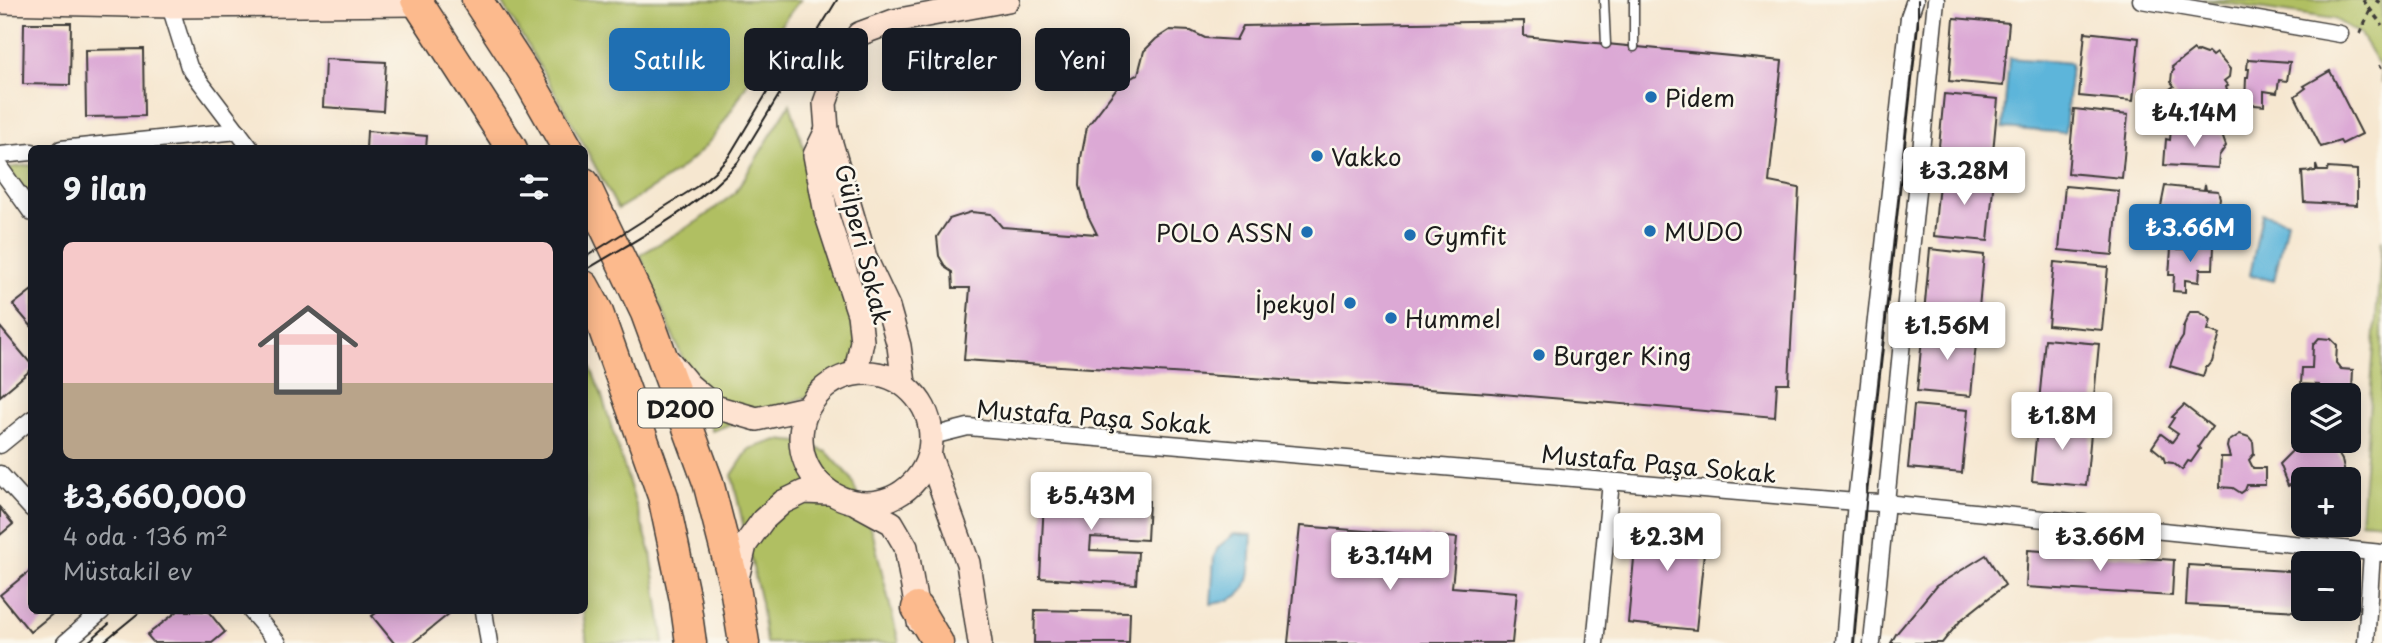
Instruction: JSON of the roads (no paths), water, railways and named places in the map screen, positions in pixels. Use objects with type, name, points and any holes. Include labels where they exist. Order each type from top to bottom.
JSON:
[{"type":"highway","points":[[478,1],[527,77],[566,145]]},
{"type":"highway","points":[[417,2],[509,145]]},
{"type":"highway","name":"D200","points":[[588,191],[646,313],[708,482],[735,587],[744,643]]},
{"type":"highway","name":"D200","points":[[588,293],[597,310],[663,496],[685,600],[691,643]]},
{"type":"highway","points":[[917,608],[938,643]]},
{"type":"street","name":"Gülperi Sokak","points":[[904,384],[899,346],[888,307],[865,258],[827,130],[825,103],[839,64],[859,34],[894,21],[1008,0]]},
{"type":"street","points":[[1844,643],[1856,502],[1909,17],[1915,0]]},
{"type":"street","points":[[1872,643],[1936,0]]},
{"type":"street","points":[[2141,0],[2340,34]]},
{"type":"street","points":[[0,2],[170,6],[417,2]]},
{"type":"street","points":[[170,6],[189,67],[248,145]]},
{"type":"street","name":"Gülperi Sokak","points":[[827,130],[815,155],[826,213],[859,314],[862,341],[856,372]]},
{"type":"street","points":[[100,145],[238,131]]},
{"type":"street","points":[[0,155],[28,152]]},
{"type":"street","points":[[0,168],[28,207]]},
{"type":"street","points":[[658,347],[689,385],[715,407],[757,419],[806,408]]},
{"type":"street","points":[[828,493],[807,469],[799,439],[806,408],[827,384],[856,372],[881,374],[904,384],[925,407],[931,446],[968,563],[980,643]]},
{"type":"street","points":[[0,445],[28,422]]},
{"type":"street","name":"Mustafa Paşa Sokak","points":[[931,446],[968,428],[1885,503],[2377,553]]},
{"type":"street","points":[[857,504],[888,501],[915,484],[931,446]]},
{"type":"street","points":[[0,474],[28,505]]},
{"type":"street","points":[[1595,643],[1611,482]]},
{"type":"street","points":[[735,587],[745,545],[763,520],[783,502],[804,492],[828,493],[857,504],[892,523],[906,547],[921,643]]},
{"type":"street","points":[[2365,643],[2377,553]]},
{"type":"street","points":[[65,643],[99,614]]},
{"type":"street","points":[[254,614],[278,643]]},
{"type":"street","points":[[484,614],[489,643]]},
{"type":"lane","points":[[1604,0],[1606,44]]},
{"type":"lane","points":[[1634,0],[1634,47]]},
{"type":"water","points":[[2009,58],[2071,63],[2065,133],[2003,128]]},
{"type":"water","points":[[2262,213],[2287,221],[2274,281],[2250,275]]},
{"type":"water","points":[[1234,534],[1252,535],[1248,582],[1236,596],[1211,604],[1214,557],[1218,547]]},
{"type":"tram line","points":[[588,269],[685,209],[704,195],[738,162],[837,0]]},
{"type":"tram line","points":[[1854,643],[1866,503],[1918,25],[1918,0]]},
{"type":"tram line","points":[[588,255],[696,187],[714,172],[729,156],[768,91]]},
{"type":"tram line","points":[[102,643],[137,614]]},
{"type":"tram line","points":[[87,643],[109,624]]},
{"type":"place","name":"Pidem","points":[[1651,97]]},
{"type":"place","name":"Vakko","points":[[1317,156]]},
{"type":"place","name":"MUDO","points":[[1650,231]]},
{"type":"place","name":"POLO ASSN","points":[[1307,232]]},
{"type":"place","name":"Gymfit","points":[[1410,235]]},
{"type":"place","name":"İpekyol","points":[[1350,303]]},
{"type":"place","name":"Hummel","points":[[1391,318]]},
{"type":"place","name":"Burger King","points":[[1539,355]]}]
